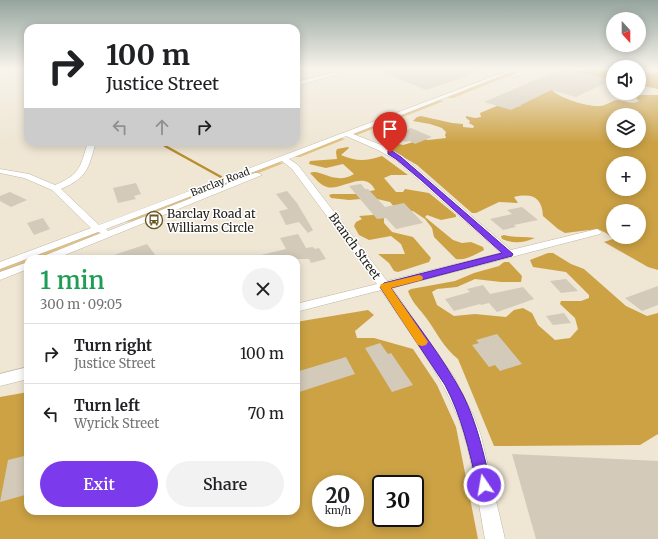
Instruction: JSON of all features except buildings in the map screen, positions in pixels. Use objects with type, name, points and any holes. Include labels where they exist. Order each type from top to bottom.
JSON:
[{"type":"street","name":"Barclay Road","points":[[351,136],[454,93]]},
{"type":"street","name":"Barclay Road","points":[[29,255],[465,93]]},
{"type":"street","points":[[441,98],[449,100]]},
{"type":"street","points":[[351,136],[381,148],[399,158],[509,254]]},
{"type":"street","points":[[55,188],[80,176],[84,170],[91,146]]},
{"type":"street","name":"Barclay Road","points":[[55,255],[287,160]]},
{"type":"street","name":"Branch Street","points":[[287,160],[334,218],[449,381],[461,405],[473,436],[495,539]]},
{"type":"street","points":[[0,171],[26,176],[55,188],[98,229],[108,234]]},
{"type":"street","points":[[300,307],[597,232]]},
{"type":"street","name":"Barclay Road","points":[[0,266],[24,257]]},
{"type":"street","points":[[0,276],[24,267]]},
{"type":"street","points":[[0,380],[24,375]]},
{"type":"shaded area","points":[[459,93],[465,93],[453,98],[447,98]]},
{"type":"shaded area","points":[[517,93],[556,93],[575,102],[595,106],[604,105],[618,100],[631,103],[639,101],[638,100],[646,100],[646,95],[658,95],[658,270],[648,267],[608,244],[646,244],[646,204],[606,204],[606,233],[598,229],[565,233],[543,216],[541,204],[531,196],[514,197],[518,203],[499,202],[476,213],[472,213],[417,165],[381,144],[383,140],[403,145],[417,141],[402,134],[390,133],[387,131],[394,129],[414,133],[420,138],[428,140],[446,138],[446,132],[442,128],[413,121],[417,117],[421,116],[463,124],[463,127],[473,128],[474,126],[469,123],[470,121],[466,118],[466,116],[475,118],[481,117],[480,113],[499,105],[513,107],[521,106],[500,94],[510,96]]},
{"type":"shaded area","points":[[439,100],[444,101],[357,135],[353,134]]},
{"type":"shaded area","points":[[341,138],[345,139],[300,157],[293,157]]},
{"type":"shaded area","points":[[349,148],[341,155],[352,159],[362,160],[382,156],[408,175],[391,175],[384,178],[396,192],[403,192],[405,189],[429,193],[456,215],[456,217],[441,220],[427,215],[425,217],[453,240],[462,243],[471,242],[483,247],[484,250],[467,258],[456,259],[434,237],[432,228],[425,219],[413,211],[384,216],[384,223],[392,232],[413,237],[431,258],[429,262],[398,272],[394,271],[389,263],[378,254],[405,254],[401,244],[391,236],[369,240],[359,235],[354,226],[356,222],[362,219],[359,216],[386,214],[397,210],[390,202],[373,198],[349,200],[331,198],[329,195],[332,194],[356,194],[375,190],[371,184],[365,181],[327,187],[320,183],[310,173],[314,172],[334,178],[347,177],[354,174],[343,164],[326,168],[309,164],[310,161],[337,159],[337,149]]},
{"type":"shaded area","points":[[278,162],[284,163],[135,221],[125,222],[125,221]]},
{"type":"shaded area","points":[[96,231],[100,232],[97,236],[47,255],[35,255]]},
{"type":"shaded area","points":[[501,236],[535,238],[522,242],[515,242],[502,239]]},
{"type":"shaded area","points":[[548,253],[553,253],[571,264],[584,269],[626,306],[647,316],[658,313],[658,434],[640,445],[494,446],[458,359],[445,345],[414,302],[408,291],[411,289],[455,281],[474,273],[499,266],[504,262],[509,262],[522,276],[521,282],[501,282],[475,279],[457,287],[437,289],[432,292],[437,305],[454,316],[475,314],[506,317],[514,310],[523,308],[532,313],[538,325],[555,340],[570,338],[578,329],[575,318],[560,304],[561,301],[581,301],[589,298],[589,295],[566,272],[533,267],[530,260]]},
{"type":"shaded area","points":[[24,260],[24,265],[0,274],[0,269]]},
{"type":"shaded area","points":[[368,310],[374,315],[355,331],[357,338],[374,338],[413,349],[437,385],[456,427],[478,539],[0,539],[0,397],[24,393],[24,515],[300,515],[300,321]]},
{"type":"waterway","points":[[165,146],[221,177]]},
{"type":"slow traffic","points":[[419,278],[384,287],[422,342]]},
{"type":"place","name":"Barclay Road at Williams Circle","points":[[154,220]]},
{"type":"route","points":[[390,153],[399,158],[424,179],[509,254],[384,287],[449,381],[458,398],[473,436],[484,485]]}]
